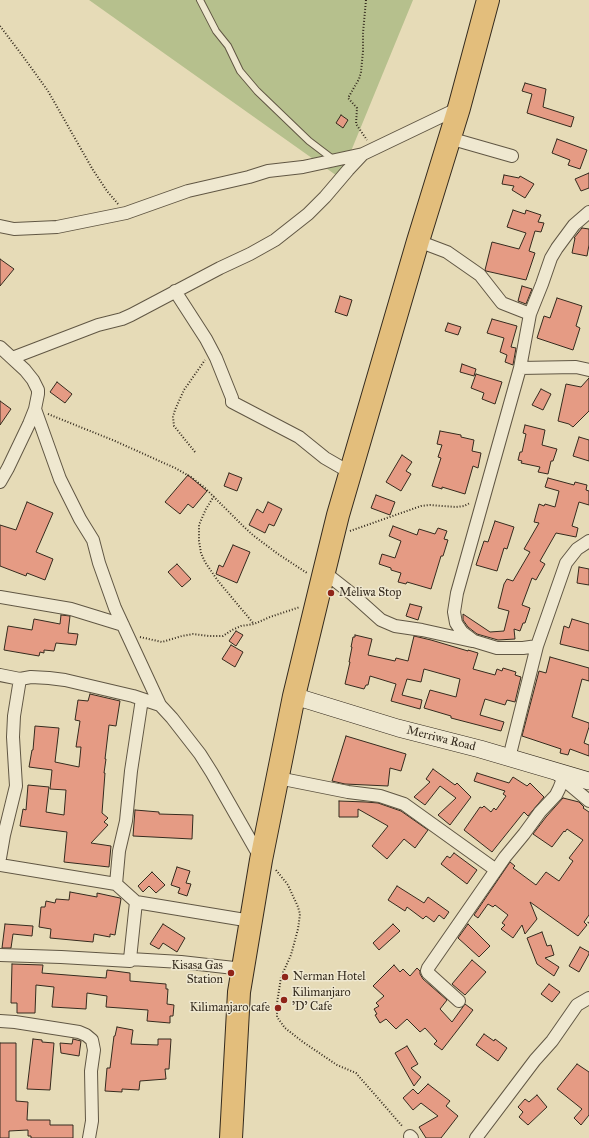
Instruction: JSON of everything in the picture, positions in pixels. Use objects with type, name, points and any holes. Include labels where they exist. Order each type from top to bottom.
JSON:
[{"type":"highway","points":[[231,1138],[239,992],[261,860],[294,696],[332,537],[418,240],[459,108],[488,0]]},
{"type":"street","points":[[0,226],[14,229],[57,227],[126,213],[188,191],[250,177],[268,171],[303,167],[368,152],[459,108]]},
{"type":"street","points":[[449,138],[512,156]]},
{"type":"street","points":[[12,358],[98,325],[122,319],[140,311],[175,291],[275,240],[308,214],[348,170],[368,152]]},
{"type":"street","points":[[474,641],[462,632],[456,623],[454,612],[457,593],[520,368],[530,314],[551,258],[574,225],[589,212]]},
{"type":"street","points":[[418,240],[448,252],[480,275],[502,303],[530,314]]},
{"type":"street","points":[[175,291],[206,339],[218,362],[232,398],[232,402],[299,437],[325,458],[351,473]]},
{"type":"street","points":[[0,348],[25,370],[38,390],[35,409],[29,424],[0,482]]},
{"type":"street","points":[[520,368],[576,367],[589,370]]},
{"type":"street","points":[[35,409],[60,479],[80,519],[93,540],[99,563],[115,608],[160,705],[200,754],[216,779],[261,860]]},
{"type":"street","points":[[509,758],[537,646],[566,562],[577,550],[589,542]]},
{"type":"street","points":[[320,585],[356,598],[382,620],[394,626],[422,630],[474,641],[497,648],[523,648],[537,646]]},
{"type":"street","points":[[0,597],[71,609],[124,629]]},
{"type":"street","points":[[0,675],[20,679],[49,678],[81,683],[160,705]]},
{"type":"street","points":[[0,858],[16,786],[13,737],[14,716],[20,679]]},
{"type":"street","name":"Merriwa Road","points":[[294,696],[398,728],[480,749],[558,775],[589,781]]},
{"type":"street","points":[[116,884],[119,852],[126,821],[131,771],[142,699]]},
{"type":"street","points":[[558,775],[589,801]]},
{"type":"street","points":[[459,1001],[427,971],[505,857],[540,812],[556,795],[559,789],[558,775]]},
{"type":"street","points":[[278,778],[348,792],[380,796],[404,804],[496,870]]},
{"type":"street","points":[[0,866],[116,884],[136,902],[251,921]]},
{"type":"street","points":[[130,959],[136,902]]},
{"type":"street","points":[[0,955],[181,962],[243,970]]},
{"type":"street","points":[[476,1138],[535,1060],[552,1041],[577,1005],[589,998]]},
{"type":"street","points":[[0,1021],[79,1032],[92,1040],[94,1050],[92,1071],[92,1121],[88,1138]]},
{"type":"lane","points":[[200,0],[216,31],[228,46],[240,71],[257,91],[309,141],[334,160]]},
{"type":"path","points":[[366,0],[362,72],[348,98],[357,108],[356,124],[368,152]]},
{"type":"path","points":[[0,26],[48,91],[93,170],[107,191],[126,213]]},
{"type":"path","points":[[195,452],[174,426],[174,414],[177,404],[189,383],[212,351]]},
{"type":"path","points":[[35,409],[98,434],[175,468],[191,477],[214,496],[260,541],[320,585],[270,617],[254,624],[241,626],[224,636],[194,634],[162,642],[148,639],[124,629]]},
{"type":"path","points":[[214,496],[199,525],[198,532],[201,553],[204,562],[211,572],[254,624]]},
{"type":"path","points":[[332,537],[417,507],[430,505],[460,507],[485,497]]},
{"type":"path","points":[[261,860],[281,875],[288,885],[300,911],[298,929],[281,978],[278,992],[277,1017],[279,1021],[288,1031],[313,1050],[337,1065],[356,1073],[411,1137]]},
{"type":"green space","points":[[89,0],[413,0],[340,178]]},
{"type":"building","points":[[525,83],[546,89],[543,107],[574,117],[571,127],[527,113],[532,94],[522,91]]},
{"type":"building","points":[[341,115],[348,120],[343,128],[336,123]]},
{"type":"building","points":[[557,139],[587,150],[580,169],[568,165],[570,160],[552,153]]},
{"type":"building","points":[[589,173],[589,188],[581,191],[575,179]]},
{"type":"building","points":[[504,175],[519,178],[520,176],[534,184],[525,198],[512,190],[514,186],[502,184]]},
{"type":"building","points":[[513,210],[525,214],[526,210],[541,215],[538,222],[544,223],[541,232],[535,231],[529,251],[535,253],[526,280],[485,270],[492,242],[519,249],[526,233],[507,227]]},
{"type":"building","points":[[582,228],[589,229],[587,256],[572,253],[574,238]]},
{"type":"building","points":[[0,259],[14,269],[0,286]]},
{"type":"building","points":[[522,286],[532,289],[526,304],[518,301]]},
{"type":"building","points":[[340,296],[352,300],[347,316],[335,312]]},
{"type":"building","points":[[557,298],[582,306],[576,326],[580,328],[573,350],[537,338],[544,316],[550,318]]},
{"type":"building","points":[[492,319],[517,326],[511,347],[516,348],[513,365],[505,362],[507,355],[500,352],[504,338],[487,333]]},
{"type":"building","points":[[448,323],[461,327],[458,335],[445,331]]},
{"type":"building","points":[[462,364],[476,369],[474,376],[460,372]]},
{"type":"building","points":[[476,374],[502,382],[495,404],[482,399],[484,393],[471,388]]},
{"type":"building","points":[[589,378],[589,411],[573,427],[569,424],[558,421],[566,384],[581,387]]},
{"type":"building","points":[[57,382],[72,394],[65,403],[50,392]]},
{"type":"building","points":[[541,389],[551,394],[543,410],[532,405]]},
{"type":"building","points":[[0,401],[11,409],[0,425]]},
{"type":"building","points":[[525,425],[545,430],[542,445],[557,449],[553,461],[551,461],[548,474],[538,472],[540,467],[521,463],[522,461],[518,460],[520,452],[522,452],[526,434],[523,433]]},
{"type":"building","points":[[440,431],[461,435],[461,437],[474,440],[472,451],[481,453],[478,468],[473,466],[465,494],[442,487],[442,489],[432,486],[441,458],[438,457],[442,445],[437,444]]},
{"type":"building","points":[[579,437],[589,440],[589,461],[573,456]]},
{"type":"building","points":[[402,455],[412,462],[406,471],[411,474],[401,491],[386,482]]},
{"type":"building","points":[[229,473],[242,478],[237,491],[224,486]]},
{"type":"building","points":[[188,475],[207,491],[193,508],[188,504],[180,514],[165,502]]},
{"type":"building","points":[[548,478],[574,485],[575,482],[587,485],[586,490],[589,491],[589,505],[579,502],[572,526],[578,528],[576,537],[556,533],[540,561],[545,564],[536,580],[532,578],[522,605],[530,608],[525,623],[523,623],[520,631],[514,629],[515,639],[498,640],[477,634],[468,627],[463,620],[463,614],[490,632],[504,631],[509,611],[498,608],[504,584],[507,579],[513,581],[530,552],[524,549],[539,523],[534,522],[539,504],[555,507],[559,491],[545,487]]},
{"type":"building","points":[[376,495],[395,502],[390,515],[371,508]]},
{"type":"building","points":[[27,502],[53,513],[36,552],[53,559],[45,580],[27,573],[26,576],[0,566],[0,525],[16,530]]},
{"type":"building","points":[[268,502],[282,509],[274,526],[269,524],[265,533],[249,525],[257,509],[263,513]]},
{"type":"building","points":[[495,521],[514,527],[507,549],[504,548],[497,571],[476,565],[484,541],[488,542]]},
{"type":"building","points":[[393,526],[417,535],[419,529],[435,534],[438,528],[447,531],[444,539],[448,540],[443,556],[441,556],[431,589],[407,582],[406,584],[398,582],[401,573],[379,564],[382,554],[395,558],[401,541],[389,536]]},
{"type":"building","points":[[233,545],[250,552],[237,583],[216,574],[219,565],[223,567]]},
{"type":"building","points":[[177,564],[191,579],[182,587],[168,572]]},
{"type":"building","points":[[579,567],[589,569],[589,585],[577,583]]},
{"type":"building","points":[[410,604],[422,607],[418,620],[406,616]]},
{"type":"building","points":[[61,615],[70,616],[68,633],[78,634],[76,645],[56,643],[54,651],[44,650],[44,653],[40,652],[39,656],[4,650],[8,626],[32,630],[34,619],[60,624]]},
{"type":"building","points":[[572,619],[589,624],[589,651],[560,644],[564,626],[569,628]]},
{"type":"building","points":[[236,631],[243,635],[236,646],[229,641]]},
{"type":"building","points":[[355,635],[372,639],[368,655],[395,661],[396,658],[408,661],[414,636],[478,653],[473,669],[495,675],[497,669],[502,671],[503,668],[516,672],[515,675],[521,677],[515,702],[507,700],[505,705],[485,699],[480,715],[504,722],[501,731],[451,718],[451,716],[424,708],[430,690],[456,697],[460,679],[424,669],[421,682],[407,679],[402,695],[422,700],[420,709],[391,701],[396,684],[370,676],[368,685],[366,685],[364,689],[345,684],[350,662],[353,637],[355,637]]},
{"type":"building","points":[[231,645],[243,652],[235,667],[222,659]]},
{"type":"building","points":[[550,657],[589,668],[589,681],[582,679],[572,717],[589,723],[584,743],[589,745],[589,756],[570,749],[568,755],[560,753],[561,749],[522,736],[539,671],[546,673]]},
{"type":"building","points":[[90,694],[120,701],[116,726],[109,725],[105,759],[102,813],[108,818],[104,822],[108,825],[91,843],[111,846],[109,867],[64,862],[67,832],[20,826],[23,809],[26,810],[28,785],[49,787],[46,812],[64,815],[66,790],[50,789],[52,770],[29,767],[33,750],[35,726],[59,728],[55,762],[79,767],[81,747],[76,747],[80,721],[75,720],[78,700],[88,701]]},
{"type":"building","points":[[346,736],[406,754],[401,771],[390,768],[388,786],[345,784],[332,781]]},
{"type":"building","points":[[433,769],[455,785],[457,783],[471,797],[450,825],[438,815],[456,798],[440,786],[425,805],[414,797],[430,782],[426,779]]},
{"type":"building","points":[[477,773],[509,783],[513,777],[527,786],[530,783],[544,797],[528,816],[524,812],[492,852],[464,830],[480,807],[482,808],[484,806],[491,812],[494,808],[496,810],[506,796],[503,794],[505,791],[474,781]]},
{"type":"building","points":[[563,798],[579,802],[584,807],[583,808],[589,812],[589,915],[584,922],[587,925],[578,936],[530,902],[537,919],[525,934],[522,925],[513,938],[501,929],[505,925],[502,923],[508,915],[495,905],[493,907],[488,904],[478,918],[474,915],[510,862],[515,866],[513,868],[536,885],[546,872],[559,881],[573,861],[569,858],[583,840],[567,829],[552,847],[533,834]]},
{"type":"building","points":[[339,801],[378,803],[401,811],[428,830],[415,848],[404,839],[387,859],[372,846],[388,826],[358,809],[358,817],[339,817]]},
{"type":"building","points":[[135,810],[159,812],[159,814],[193,815],[192,839],[133,836]]},
{"type":"building","points":[[454,853],[477,870],[467,884],[441,864],[447,856],[450,858]]},
{"type":"building","points":[[177,867],[190,871],[186,883],[191,884],[187,896],[178,893],[180,888],[171,885]]},
{"type":"building","points":[[152,872],[165,885],[156,893],[149,886],[143,892],[138,886]]},
{"type":"building","points":[[397,886],[424,903],[428,897],[449,912],[444,919],[439,915],[434,922],[426,916],[423,919],[407,907],[405,911],[388,900]]},
{"type":"building","points":[[70,892],[97,897],[97,893],[120,898],[115,935],[110,934],[110,937],[94,934],[93,942],[50,938],[51,929],[39,927],[41,907],[45,907],[46,901],[55,903],[56,899],[69,900]]},
{"type":"building","points":[[5,924],[33,926],[32,936],[13,934],[11,948],[2,948]]},
{"type":"building","points":[[163,924],[185,938],[177,952],[163,943],[159,949],[150,944]]},
{"type":"building","points":[[393,924],[400,931],[379,950],[373,943]]},
{"type":"building","points":[[468,924],[490,946],[479,957],[458,938]]},
{"type":"building","points":[[542,932],[547,946],[551,945],[554,955],[545,958],[559,967],[554,976],[537,964],[527,938]]},
{"type":"building","points":[[580,947],[589,952],[589,954],[579,972],[569,966]]},
{"type":"building","points":[[472,960],[486,972],[465,995],[452,984]]},
{"type":"building","points":[[12,964],[43,965],[42,973],[106,978],[107,970],[130,973],[130,981],[166,984],[166,989],[168,989],[167,1004],[174,1005],[173,1016],[170,1016],[170,1023],[147,1021],[148,1010],[106,1007],[107,996],[87,993],[86,1009],[52,1007],[54,987],[36,985],[35,1013],[17,1013],[17,1003],[11,1003]]},
{"type":"building","points":[[394,965],[400,972],[403,969],[410,976],[417,968],[423,979],[447,1000],[440,1009],[452,1022],[465,1004],[473,1010],[442,1050],[434,1044],[437,1041],[425,1028],[420,1032],[407,1019],[396,1029],[386,1019],[380,1023],[375,1015],[377,1014],[374,1009],[379,1006],[376,1003],[384,996],[373,986]]},
{"type":"building","points":[[549,984],[560,992],[552,1002],[541,994]]},
{"type":"building","points":[[117,1027],[133,1030],[131,1044],[158,1045],[158,1039],[171,1039],[169,1069],[165,1069],[166,1079],[140,1081],[139,1090],[122,1089],[122,1092],[105,1091],[107,1068],[110,1068],[114,1036]]},
{"type":"building","points":[[484,1034],[494,1041],[495,1039],[507,1048],[498,1061],[476,1045]]},
{"type":"building","points":[[33,1039],[42,1040],[42,1042],[54,1043],[50,1090],[27,1089]]},
{"type":"building","points":[[73,1039],[81,1041],[79,1056],[61,1053],[60,1043],[72,1044]]},
{"type":"building","points":[[0,1043],[16,1043],[16,1101],[28,1102],[27,1120],[50,1120],[50,1125],[73,1125],[73,1138],[31,1138],[31,1136],[28,1136],[28,1130],[9,1131],[9,1138],[0,1138]]},
{"type":"building","points":[[407,1046],[418,1064],[411,1068],[421,1077],[414,1086],[395,1053]]},
{"type":"building","points":[[577,1064],[589,1072],[589,1115],[581,1125],[574,1118],[582,1109],[557,1089]]},
{"type":"building","points":[[428,1084],[450,1101],[446,1106],[458,1116],[441,1138],[426,1138],[419,1127],[438,1116],[421,1103],[413,1110],[403,1098],[413,1089],[418,1094]]},
{"type":"building","points":[[537,1095],[547,1107],[528,1125],[519,1117],[523,1112],[518,1107],[525,1099],[529,1102]]},
{"type":"place","name":"Meliwa Stop","points":[[331,593]]},
{"type":"place","name":"Kisasa Gas Station","points":[[231,973]]},
{"type":"place","name":"Nerman Hotel","points":[[285,977]]},
{"type":"place","name":"Kilimanjaro 'D' Cafe","points":[[284,1000]]},
{"type":"place","name":"Kilimanjaro cafe","points":[[278,1008]]}]
